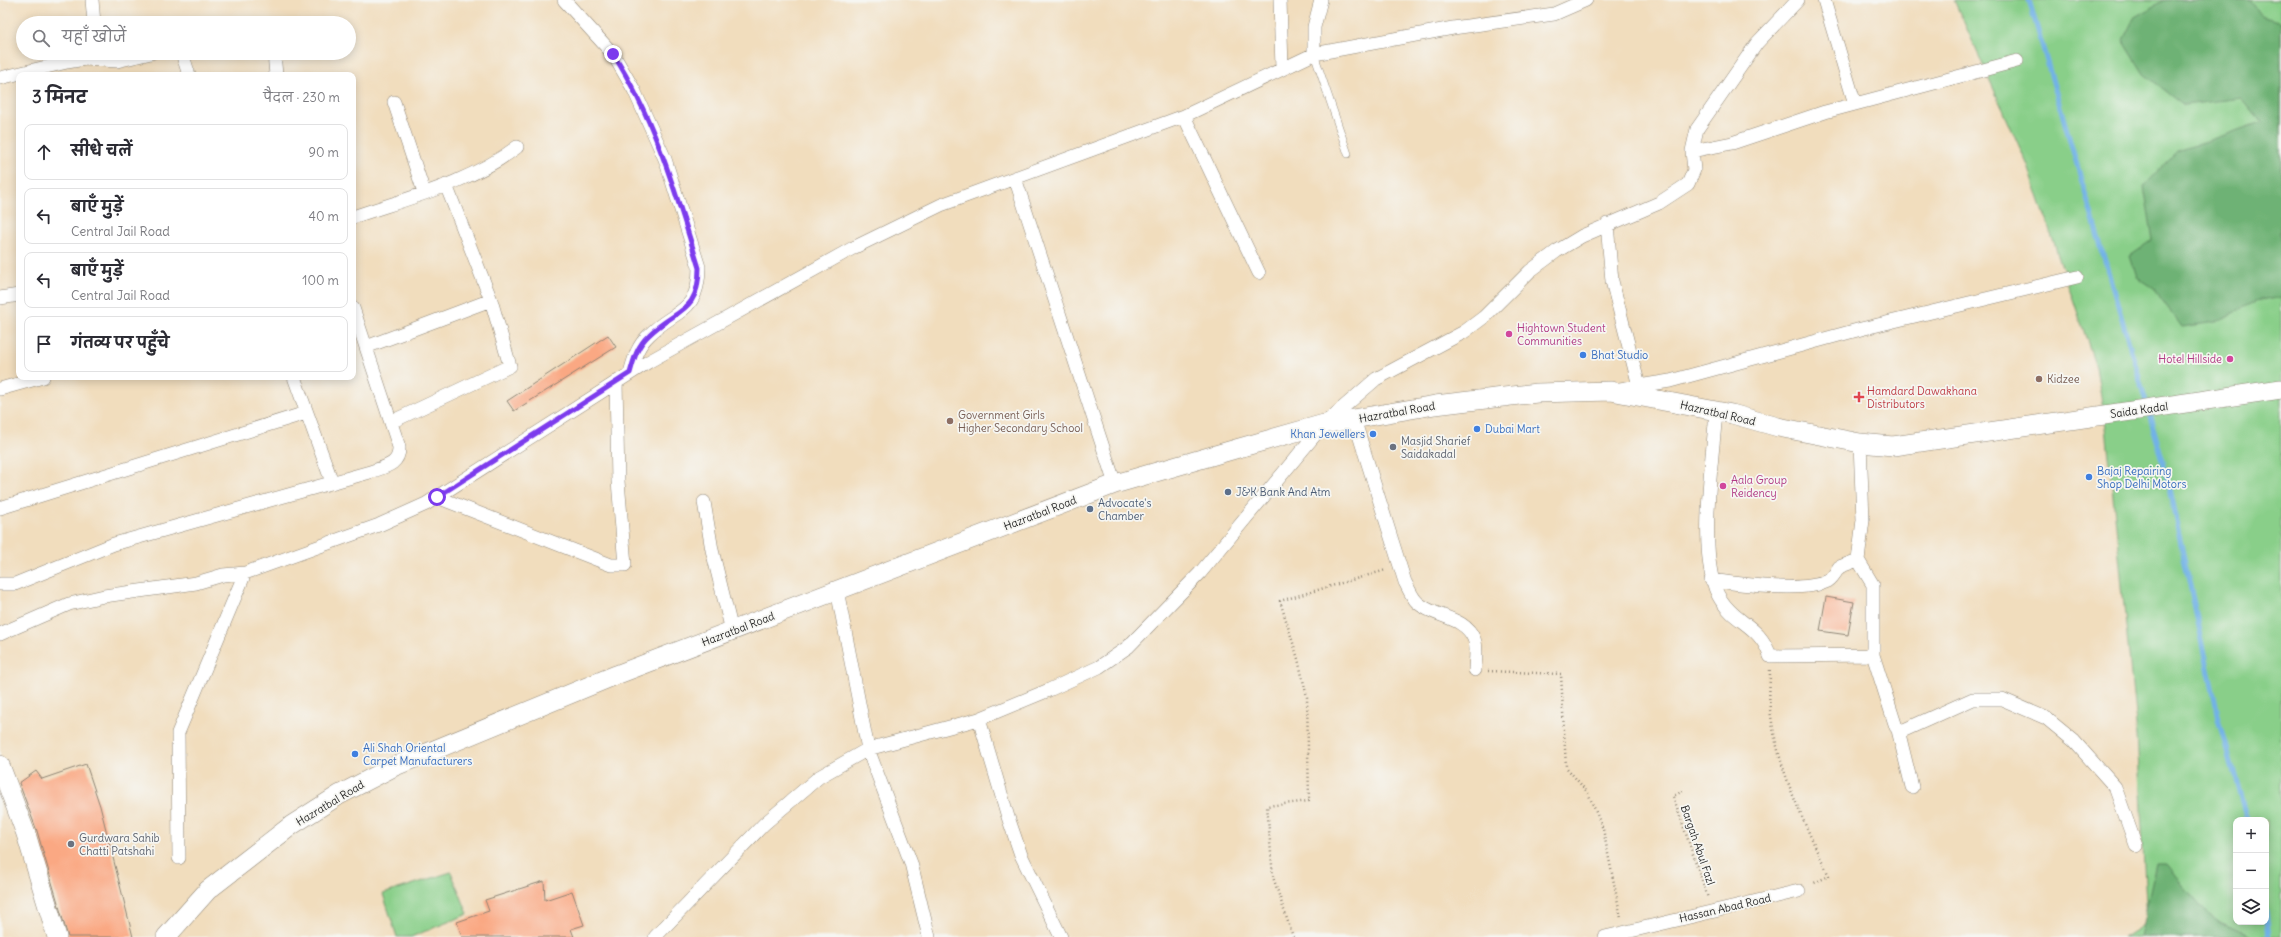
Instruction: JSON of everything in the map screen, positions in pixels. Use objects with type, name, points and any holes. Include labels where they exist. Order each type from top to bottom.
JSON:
[{"type":"main road","name":"Saida Kadal","points":[[1998,430],[2281,389]]},
{"type":"main road","name":"Hazratbal Road","points":[[166,937],[208,890],[292,825],[339,794],[393,768],[616,675],[1115,484],[1324,424],[1435,405],[1537,393],[1611,391],[1716,411],[1778,427],[1860,443],[1893,446],[1998,430]]},
{"type":"main road","points":[[0,765],[26,834],[57,937]]},
{"type":"street","points":[[92,0],[93,16]]},
{"type":"street","points":[[564,0],[613,54],[634,90],[665,159],[699,268],[699,286],[690,304],[648,335],[635,353],[630,373]]},
{"type":"street","points":[[1280,0],[1282,69]]},
{"type":"street","points":[[1314,54],[1314,27],[1321,0]]},
{"type":"street","points":[[0,634],[69,604],[104,596],[196,583],[223,575],[245,572],[379,525],[437,497],[630,373],[723,319],[853,248],[941,205],[1184,116],[1314,54],[1453,28],[1554,14],[1586,0]]},
{"type":"street","points":[[655,937],[764,824],[804,788],[819,777],[868,749],[979,718],[1079,677],[1099,667],[1128,647],[1200,573],[1324,424],[1376,379],[1464,332],[1484,317],[1530,271],[1557,251],[1607,224],[1658,203],[1679,191],[1692,176],[1692,150],[1697,130],[1757,43],[1798,0]]},
{"type":"street","points":[[1824,0],[1855,104]]},
{"type":"street","points":[[26,72],[77,60]]},
{"type":"street","points":[[184,60],[188,72]]},
{"type":"street","points":[[275,60],[276,72]]},
{"type":"street","points":[[1692,150],[1732,143],[1855,104],[2017,61]]},
{"type":"street","points":[[0,78],[16,74]]},
{"type":"street","points":[[394,102],[424,192]]},
{"type":"street","points":[[1184,116],[1259,274]]},
{"type":"street","points":[[356,216],[446,185],[497,161],[517,147]]},
{"type":"street","points":[[1015,178],[1115,484]]},
{"type":"street","points":[[391,422],[510,366],[490,300],[446,185]]},
{"type":"street","points":[[1607,224],[1612,281],[1639,386]]},
{"type":"street","points":[[1611,391],[1670,381],[1861,329],[2077,277]]},
{"type":"street","points":[[0,298],[16,295]]},
{"type":"street","points":[[366,347],[490,300]]},
{"type":"street","points":[[0,584],[15,584],[114,544],[370,472],[395,462],[398,458],[399,447],[356,317]]},
{"type":"street","points":[[0,389],[33,380]]},
{"type":"street","points":[[295,380],[306,414],[332,482]]},
{"type":"street","points":[[437,497],[627,570],[618,481],[616,382]]},
{"type":"street","points":[[1716,411],[1707,533],[1711,580],[1721,601],[1756,632],[1766,643],[1770,656],[1873,655]]},
{"type":"street","points":[[0,508],[306,414]]},
{"type":"street","points":[[1354,419],[1405,582],[1418,603],[1433,612],[1458,621],[1472,633],[1476,644],[1475,670]]},
{"type":"street","points":[[1860,443],[1863,520],[1858,560],[1873,585],[1873,655],[1898,730],[1912,787]]},
{"type":"street","points":[[704,502],[712,550],[732,631]]},
{"type":"street","points":[[1711,580],[1752,585],[1815,584],[1827,581],[1836,574],[1839,567],[1858,560]]},
{"type":"street","points":[[179,858],[178,733],[245,572]]},
{"type":"street","points":[[837,590],[868,749],[911,863],[929,937]]},
{"type":"street","points":[[1898,730],[1902,731],[1973,699],[2002,699],[2046,718],[2074,741],[2115,787],[2136,846]]},
{"type":"street","points":[[979,718],[1008,817],[1021,855],[1061,937]]},
{"type":"street","name":"Hassan Abad Road","points":[[1605,937],[1712,910],[1799,891]]},
{"type":"lane","points":[[1314,54],[1348,154]]},
{"type":"path","points":[[1293,937],[1273,877],[1267,806],[1309,801],[1307,698],[1298,659],[1280,601],[1400,565]]},
{"type":"path","points":[[1770,656],[1770,714],[1778,752],[1792,796],[1829,876],[1799,891]]},
{"type":"path","points":[[1475,670],[1561,674],[1566,767],[1588,792],[1603,829],[1623,932]]},
{"type":"path","name":"Bargah Abul Fazl","points":[[1683,790],[1673,796],[1712,910]]},
{"type":"green space","points":[[1954,0],[2281,0],[2281,937],[2123,937],[2147,922],[2137,735],[2106,427],[2096,367],[2028,166]]},
{"type":"green space","points":[[2165,0],[2249,0],[2261,16],[2281,22],[2281,297],[2255,302],[2215,322],[2182,327],[2154,289],[2137,278],[2130,256],[2153,240],[2144,186],[2178,151],[2261,122],[2241,98],[2184,105],[2144,74],[2123,40],[2134,18]]},
{"type":"green space","points":[[2156,864],[2166,864],[2201,907],[2221,922],[2253,937],[2140,937]]},
{"type":"green space","points":[[451,872],[468,914],[411,937],[397,937],[383,894]]},
{"type":"building","points":[[608,335],[616,347],[514,411],[507,401]]},
{"type":"building","points":[[1826,597],[1854,602],[1848,635],[1820,631]]},
{"type":"building","name":"Gurdwara Sahib Chatti Patshahi","points":[[86,764],[100,806],[133,937],[68,937],[37,831],[19,783],[36,771],[42,779]]},
{"type":"building","points":[[544,881],[545,900],[572,891],[584,925],[571,929],[574,937],[462,937],[457,922],[489,911],[485,900]]},
{"type":"waterway","points":[[2029,0],[2147,405]]},
{"type":"waterway","points":[[2149,413],[2163,461],[2219,719],[2246,817]]},
{"type":"waterway","points":[[2268,925],[2269,937]]},
{"type":"place","name":"Hightown Student Communities","points":[[1509,334]]},
{"type":"place","name":"Bhat Studio","points":[[1583,355]]},
{"type":"place","name":"Hotel Hillside","points":[[2230,359]]},
{"type":"place","name":"Kidzee","points":[[2039,379]]},
{"type":"place","name":"Hamdard Dawakhana Distributors","points":[[1859,397]]},
{"type":"place","name":"Government Girls Higher Secondary School","points":[[950,421]]},
{"type":"place","name":"Dubai Mart","points":[[1477,429]]},
{"type":"place","name":"Khan Jewellers","points":[[1373,434]]},
{"type":"place","name":"Masjid Sharief Saidakadal","points":[[1393,447]]},
{"type":"place","name":"Bajaj Repairing Shop Delhi Motors","points":[[2089,477]]},
{"type":"place","name":"Aala Group Reidency","points":[[1723,486]]},
{"type":"place","name":"J&K Bank And Atm","points":[[1228,492]]},
{"type":"place","name":"Advocate's Chamber","points":[[1090,509]]},
{"type":"place","name":"Ali Shah Oriental Carpet Manufacturers","points":[[355,754]]},
{"type":"place","name":"Gurdwara Sahib Chatti Patshahi","points":[[71,844]]},
{"type":"route","points":[[437,497],[630,373],[635,353],[648,335],[690,304],[699,286],[699,268],[665,159],[634,90],[613,54]]}]
